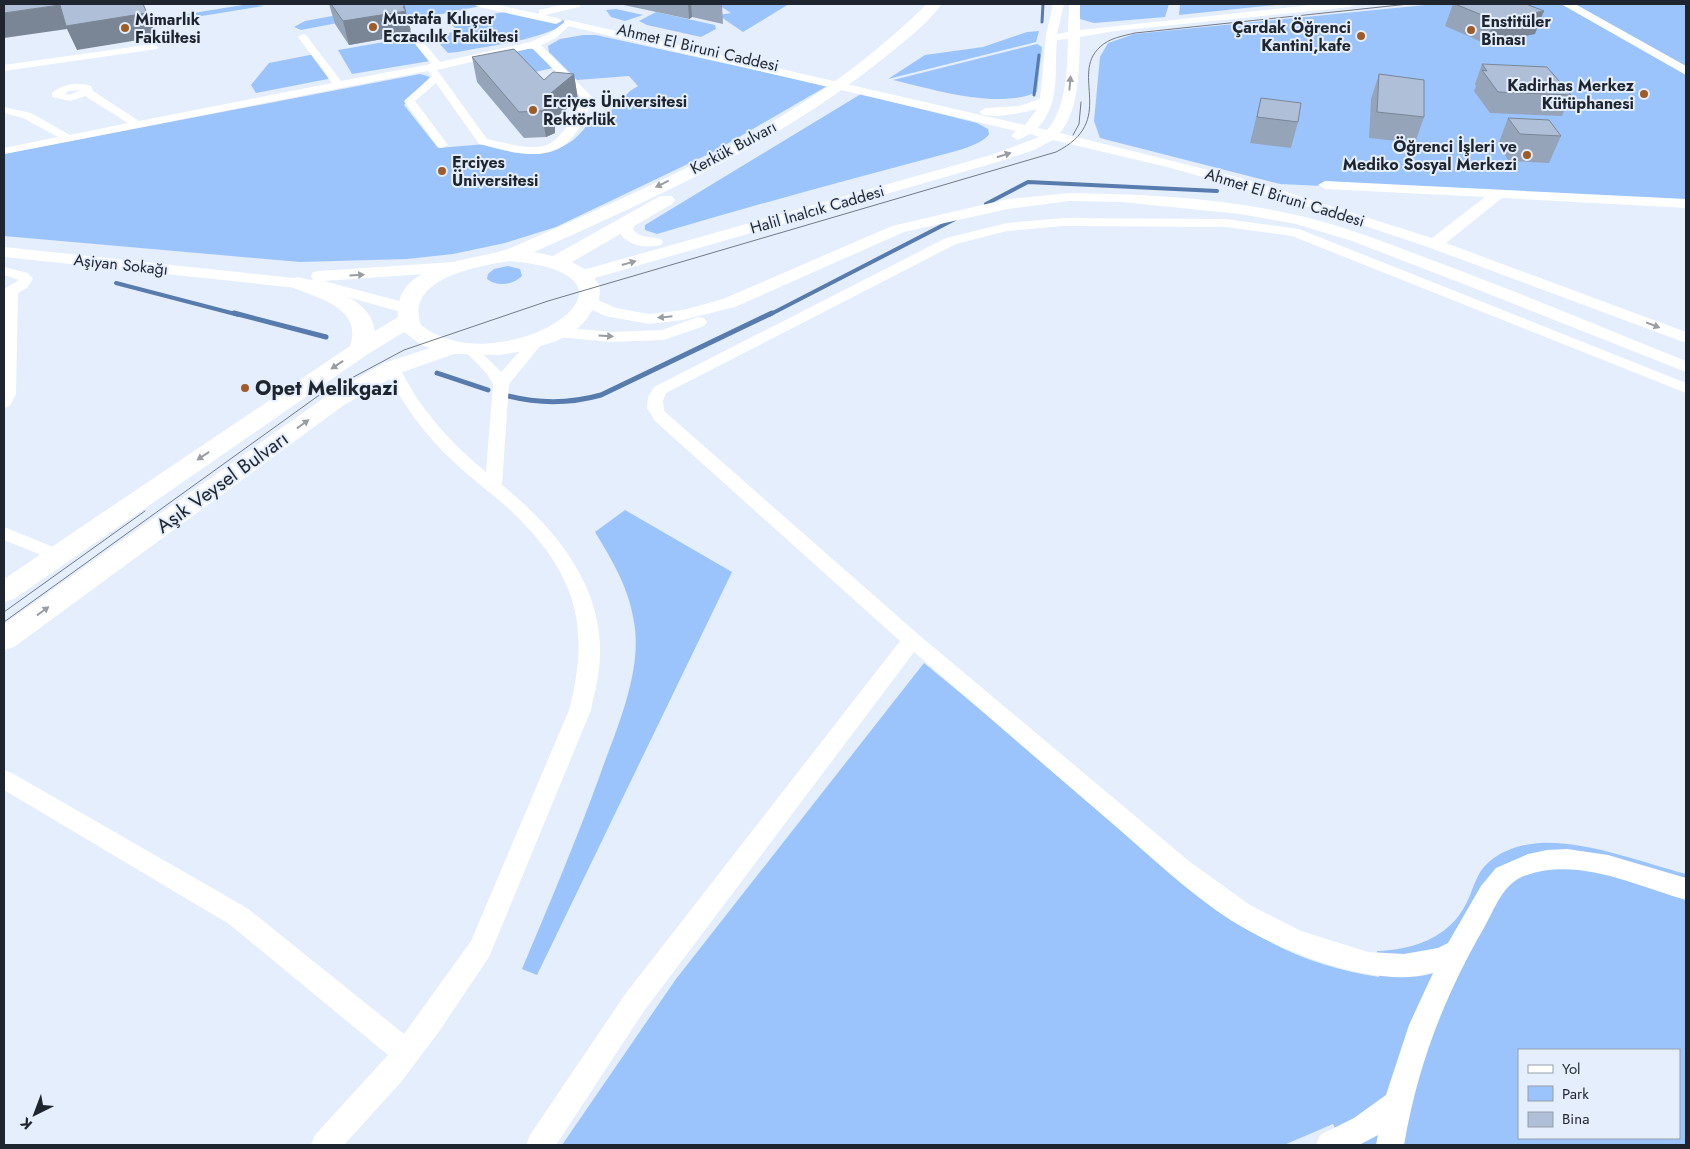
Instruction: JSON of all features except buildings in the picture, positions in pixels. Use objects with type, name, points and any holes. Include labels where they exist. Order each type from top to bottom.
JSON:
[{"type":"main road","name":"Kerkük Bulvarı","points":[[510,255],[672,179],[778,122],[864,66],[911,28],[935,4]]},
{"type":"main road","name":"Kerkük Bulvarı","points":[[570,268],[590,242],[754,150],[845,94],[909,45],[951,4]]},
{"type":"main road","points":[[510,255],[536,256],[570,268],[588,284],[589,301],[578,317],[557,332],[538,340],[495,349],[462,348],[434,343],[415,331],[408,314],[408,303],[418,289],[434,276],[453,267],[483,258],[510,255]]},
{"type":"main road","points":[[298,284],[331,297],[356,311],[362,317],[366,330],[360,349]]},
{"type":"main road","name":"Aşık Veysel Bulvarı","points":[[4,592],[360,349],[408,314]]},
{"type":"main road","name":"Aşık Veysel Bulvarı","points":[[4,640],[336,400],[392,368],[462,348]]},
{"type":"street","name":"Ahmet El Biruni Caddesi","points":[[480,4],[566,20],[817,78]]},
{"type":"street","name":"Ahmet El Biruni Caddesi","points":[[509,4],[542,15]]},
{"type":"street","points":[[417,40],[483,142],[528,151],[549,148],[566,138],[589,99],[541,38],[542,15],[579,4]]},
{"type":"street","points":[[541,38],[566,20],[579,4]]},
{"type":"street","points":[[1032,127],[1048,101],[1051,38],[1058,4]]},
{"type":"street","points":[[1052,132],[1068,103],[1074,34],[1074,4]]},
{"type":"street","points":[[1051,38],[1132,26],[1350,4]]},
{"type":"street","points":[[1567,4],[1686,71]]},
{"type":"street","points":[[1582,4],[1686,62]]},
{"type":"street","name":"Ahmet El Biruni Caddesi","points":[[566,20],[599,31],[877,91],[1032,127],[1251,185],[1438,242],[1686,325]]},
{"type":"street","points":[[1074,20],[1088,27],[1132,26]]},
{"type":"street","points":[[1072,54],[1080,44],[1090,37],[1106,31],[1132,26]]},
{"type":"street","points":[[4,151],[339,86],[436,71],[497,54],[541,38],[599,31]]},
{"type":"street","points":[[303,37],[339,86]]},
{"type":"street","points":[[4,68],[153,47]]},
{"type":"street","points":[[4,76],[49,63]]},
{"type":"street","points":[[436,71],[409,101],[442,145]]},
{"type":"street","points":[[87,92],[138,125]]},
{"type":"street","points":[[998,141],[994,128],[985,116],[1020,110],[1048,101]]},
{"type":"street","points":[[4,110],[27,115],[68,138]]},
{"type":"street","name":"Halil İnalcık Caddesi","points":[[570,268],[998,141],[1032,127]]},
{"type":"street","name":"Halil İnalcık Caddesi","points":[[570,268],[996,158],[1030,146],[1052,132]]},
{"type":"street","points":[[1325,186],[1686,203]]},
{"type":"street","points":[[1438,242],[1497,195]]},
{"type":"street","points":[[589,301],[612,312],[649,319],[682,316],[729,303],[898,230],[958,214],[1008,204],[1069,197],[1187,203],[1240,209],[1299,220],[1358,238],[1686,367]]},
{"type":"street","points":[[1458,951],[1442,959],[1424,964],[1386,966],[1368,964],[1322,951],[1266,928],[1225,902],[1182,869],[912,640],[661,418],[654,403],[660,390],[961,237],[1017,226],[1080,221],[1225,223],[1294,232],[1686,388]]},
{"type":"street","points":[[628,222],[625,229],[629,236],[643,241],[655,242]]},
{"type":"street","name":"Ahmet El Biruni Caddesi","points":[[1438,242],[1686,338]]},
{"type":"street","points":[[4,263],[11,253]]},
{"type":"street","name":"Aşiyan Sokağı","points":[[11,253],[327,286],[408,314]]},
{"type":"street","name":"Aşiyan Sokağı","points":[[238,276],[327,276],[453,267]]},
{"type":"street","points":[[4,271],[23,276],[26,279],[22,285],[7,293],[8,394],[4,403]]},
{"type":"street","points":[[557,332],[612,337],[664,334],[704,320],[729,303]]},
{"type":"street","points":[[493,487],[501,384],[512,368],[538,340]]},
{"type":"street","points":[[462,348],[493,370],[501,384]]},
{"type":"street","points":[[326,1145],[406,1053],[480,949],[580,710],[590,670],[591,633],[588,615],[578,588],[562,560],[536,527],[459,458],[426,422],[401,387],[392,368]]},
{"type":"street","points":[[4,533],[56,555]]},
{"type":"street","points":[[540,1145],[635,1002],[912,640]]},
{"type":"street","points":[[4,779],[238,916],[406,1053]]},
{"type":"street","points":[[1390,1145],[1398,1104],[1425,1021],[1458,951],[1503,875],[1530,864],[1561,860],[1597,864],[1686,889]]},
{"type":"street","points":[[1330,1145],[1364,1128],[1398,1104]]},
{"type":"green space","points":[[249,4],[264,6],[152,24],[150,20]]},
{"type":"green space","points":[[379,4],[490,4],[442,14],[402,19],[353,20],[301,30],[294,27],[305,21],[381,7]]},
{"type":"green space","points":[[717,4],[789,4],[743,32],[718,15],[731,13]]},
{"type":"green space","points":[[1079,4],[1169,4],[1165,17],[1094,23],[1080,19]]},
{"type":"green space","points":[[1180,4],[1285,4],[1179,15]]},
{"type":"green space","points":[[1435,4],[1686,4],[1686,203],[1280,184],[1100,138],[1094,121],[1100,57],[1108,43],[1134,34]]},
{"type":"green space","points":[[616,9],[643,15],[625,21],[611,17],[606,10]]},
{"type":"green space","points":[[516,10],[570,22],[529,38],[458,52],[448,53],[433,36],[458,31],[449,22]]},
{"type":"green space","points":[[656,12],[715,25],[716,29],[701,37],[647,25],[639,21]]},
{"type":"green space","points":[[1039,31],[1036,42],[888,79],[925,55],[983,47],[1027,32]]},
{"type":"green space","points":[[596,35],[827,86],[715,151],[556,227],[505,243],[453,254],[407,259],[300,262],[4,236],[4,154],[420,74],[430,77],[404,105],[438,148],[486,144],[552,150],[564,146],[573,140],[588,124],[598,124],[630,91],[638,86],[629,76],[577,80],[549,52],[548,46],[560,39]]},
{"type":"green space","points":[[413,37],[430,61],[352,74],[338,50]]},
{"type":"green space","points":[[1037,44],[1042,47],[1037,92],[1021,97],[1004,99],[965,96],[893,80]]},
{"type":"green space","points":[[534,49],[553,68],[535,72],[514,51]]},
{"type":"green space","points":[[315,54],[333,78],[256,93],[251,85],[269,63]]},
{"type":"green space","points":[[861,94],[977,123],[988,129],[989,134],[971,146],[953,152],[657,234],[645,230],[645,225]]},
{"type":"green space","points":[[508,266],[520,269],[522,276],[505,284],[491,282],[487,279],[488,274],[494,269]]},
{"type":"green space","points":[[625,510],[732,572],[537,975],[522,969],[591,800],[620,720],[635,660],[636,641],[632,610],[619,575],[595,532]]},
{"type":"green space","points":[[924,663],[1243,926],[1275,945],[1308,959],[1343,970],[1379,977],[1377,951],[1416,945],[1440,934],[1459,916],[1482,869],[1500,854],[1515,848],[1531,844],[1549,843],[1588,847],[1686,874],[1686,1145],[1343,1145],[1333,1124],[1284,1145],[562,1145],[676,979]]},
{"type":"waterway","points":[[1042,22],[1043,4]]},
{"type":"waterway","points":[[1034,95],[1039,55]]},
{"type":"waterway","points":[[986,204],[1028,182],[1217,191]]},
{"type":"waterway","points":[[769,315],[955,219]]},
{"type":"waterway","points":[[116,283],[239,315]]},
{"type":"waterway","points":[[234,313],[326,337]]},
{"type":"waterway","points":[[508,396],[554,402],[601,395],[772,313]]},
{"type":"waterway","points":[[437,373],[488,390]]},
{"type":"tram line","points":[[4,622],[318,396],[404,350],[548,301],[1056,152],[1074,140],[1085,126],[1089,113],[1089,71],[1092,58],[1100,47],[1116,38],[1135,33],[1409,4]]},
{"type":"tram line","points":[[1073,135],[1079,124],[1081,102]]},
{"type":"tram line","points":[[4,612],[145,511]]},
{"type":"place","name":"Mustafa Kılıçer Eczacılık Fakültesi","points":[[373,27]]},
{"type":"place","name":"Mimarlık Fakültesi","points":[[125,28]]},
{"type":"place","name":"Enstitüler Binası","points":[[1471,30]]},
{"type":"place","name":"Çardak Öğrenci Kantini,kafe","points":[[1361,36]]},
{"type":"place","name":"Kadirhas Merkez Kütüphanesi","points":[[1644,94]]},
{"type":"place","name":"Erciyes Üniversitesi Rektörlük","points":[[533,110]]},
{"type":"place","name":"Öğrenci İşleri ve Mediko Sosyal Merkezi","points":[[1527,155]]},
{"type":"place","name":"Erciyes Üniversitesi","points":[[442,171]]},
{"type":"place","name":"Opet Melikgazi","points":[[245,388]]}]
